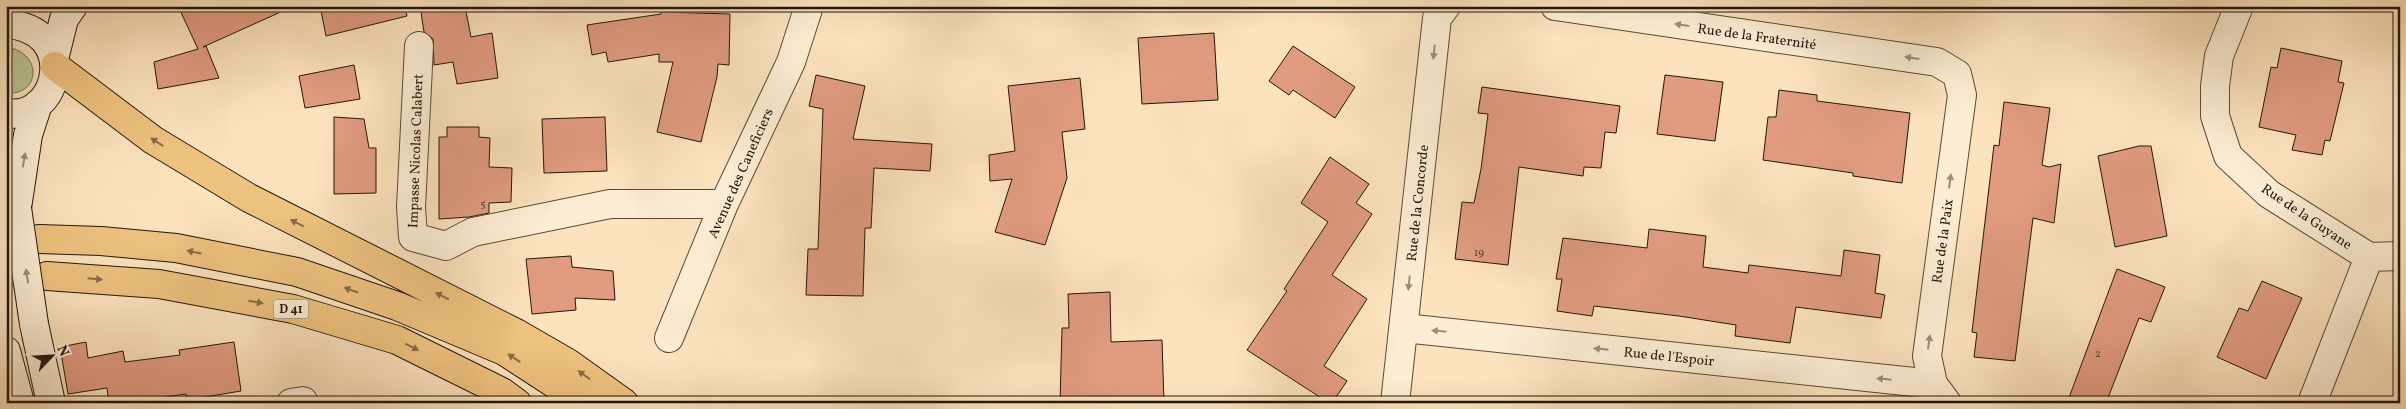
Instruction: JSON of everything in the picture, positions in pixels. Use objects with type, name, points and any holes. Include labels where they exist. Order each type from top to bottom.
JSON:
[{"type":"highway","points":[[54,63],[153,140],[248,198],[516,333],[568,363],[624,403]]},
{"type":"highway","points":[[39,239],[101,241],[176,248],[297,272],[398,306],[504,351],[584,403]]},
{"type":"highway","name":"D 41","points":[[47,276],[158,284],[292,309],[397,340],[502,392],[517,403]]},
{"type":"street","points":[[6,113],[25,111],[38,104],[47,95],[52,84],[54,63],[64,20],[73,6]]},
{"type":"street","name":"Avenue des Caneficiers","points":[[669,338],[724,204],[791,62],[809,6]]},
{"type":"street","name":"Rue de la Concorde","points":[[1395,403],[1437,18],[1446,6]]},
{"type":"street","name":"Rue de la Fraternité","points":[[1555,6],[1937,62],[1957,74]]},
{"type":"street","name":"Rue de la Guyane","points":[[2239,6],[2219,56],[2216,86],[2215,116],[2228,156],[2269,194],[2370,257]]},
{"type":"street","points":[[6,24],[28,28],[40,35],[49,46],[54,63]]},
{"type":"street","name":"Impasse Nicolas Calabert","points":[[419,46],[411,207],[413,237],[446,246],[474,232],[610,204],[724,204]]},
{"type":"street","name":"Rue de la Paix","points":[[1940,393],[1927,356],[1962,95],[1957,74]]},
{"type":"street","points":[[38,104],[28,135],[17,208],[34,324],[51,403]]},
{"type":"street","points":[[2312,403],[2370,257],[2400,256]]},
{"type":"street","name":"Rue de l'Espoir","points":[[1404,328],[1940,393]]},
{"type":"street","points":[[6,351],[20,403]]},
{"type":"green space","points":[[11,48],[21,52],[28,59],[33,75],[31,82],[25,88],[17,92],[6,93],[6,49]]},
{"type":"building","points":[[178,6],[294,6],[203,47],[206,46],[219,78],[158,89],[154,62],[198,49]]},
{"type":"building","points":[[320,6],[405,6],[407,16],[326,36]]},
{"type":"building","points":[[420,6],[465,6],[471,37],[492,33],[498,78],[457,84],[453,62],[434,65],[433,39],[424,32]]},
{"type":"building","points":[[661,12],[730,14],[729,65],[718,64],[717,77],[701,142],[657,132],[673,62],[659,62],[659,54],[608,62],[606,52],[592,55],[587,25],[661,14]]},
{"type":"building","points":[[1214,33],[1218,100],[1142,104],[1138,38]]},
{"type":"building","points":[[1293,46],[1355,87],[1335,118],[1293,90],[1289,95],[1269,81]]},
{"type":"building","points":[[2281,48],[2342,61],[2338,82],[2344,83],[2330,141],[2325,140],[2322,155],[2292,150],[2296,135],[2259,127],[2271,67],[2277,68]]},
{"type":"building","points":[[354,65],[360,99],[305,108],[299,76]]},
{"type":"building","points":[[816,75],[865,86],[853,139],[932,144],[930,171],[874,168],[871,228],[865,228],[863,296],[806,295],[808,249],[818,249],[823,109],[809,106]]},
{"type":"building","points":[[1665,75],[1723,82],[1715,141],[1657,134]]},
{"type":"building","points":[[1080,78],[1085,129],[1062,132],[1067,178],[1045,245],[995,232],[1012,179],[990,181],[989,155],[1015,151],[1008,86]]},
{"type":"building","points":[[1482,87],[1620,106],[1616,133],[1605,132],[1601,168],[1584,167],[1583,176],[1519,167],[1508,265],[1455,259],[1462,202],[1474,203],[1481,169],[1488,114],[1478,113]]},
{"type":"building","points":[[1779,90],[1817,95],[1817,101],[1910,113],[1902,183],[1853,176],[1853,173],[1763,160],[1768,117],[1776,117]]},
{"type":"building","points":[[2004,102],[2050,108],[2042,165],[2049,167],[2061,164],[2054,223],[2033,218],[2015,361],[1974,357],[1977,333],[1972,332],[1994,145],[1999,146]]},
{"type":"building","points":[[334,117],[364,119],[369,148],[376,148],[376,193],[334,194]]},
{"type":"building","points":[[605,117],[607,171],[544,173],[542,119]]},
{"type":"building","points":[[447,127],[479,127],[479,137],[490,138],[489,167],[512,168],[511,202],[489,203],[489,213],[469,217],[439,219],[439,137],[447,137]]},
{"type":"building","points":[[2139,146],[2151,146],[2167,236],[2115,247],[2098,156]]},
{"type":"building","points":[[1330,157],[1369,184],[1356,203],[1372,214],[1332,275],[1367,299],[1324,366],[1347,381],[1332,403],[1329,403],[1247,350],[1287,291],[1284,289],[1328,222],[1301,203]]},
{"type":"building","points":[[1649,229],[1706,236],[1703,267],[1748,273],[1749,265],[1841,276],[1844,250],[1880,255],[1875,293],[1885,295],[1881,318],[1796,307],[1790,343],[1735,336],[1736,325],[1679,316],[1594,306],[1592,316],[1557,311],[1562,279],[1556,279],[1563,238],[1647,248]]},
{"type":"building","points":[[571,256],[572,267],[613,271],[615,300],[575,298],[576,310],[532,314],[526,259]]},
{"type":"building","points":[[2117,269],[2165,287],[2151,322],[2139,318],[2106,403],[2067,403]]},
{"type":"building","points":[[2262,281],[2302,298],[2266,379],[2217,357],[2239,308],[2248,311]]},
{"type":"building","points":[[1110,292],[1111,342],[1162,340],[1164,403],[1060,403],[1062,328],[1069,328],[1068,294]]},
{"type":"building","points":[[86,342],[88,358],[123,351],[125,362],[180,355],[179,350],[234,342],[241,391],[187,400],[186,394],[124,403],[109,403],[107,388],[68,394],[60,347]]},
{"type":"tunnel","points":[[6,275],[47,276]]}]
